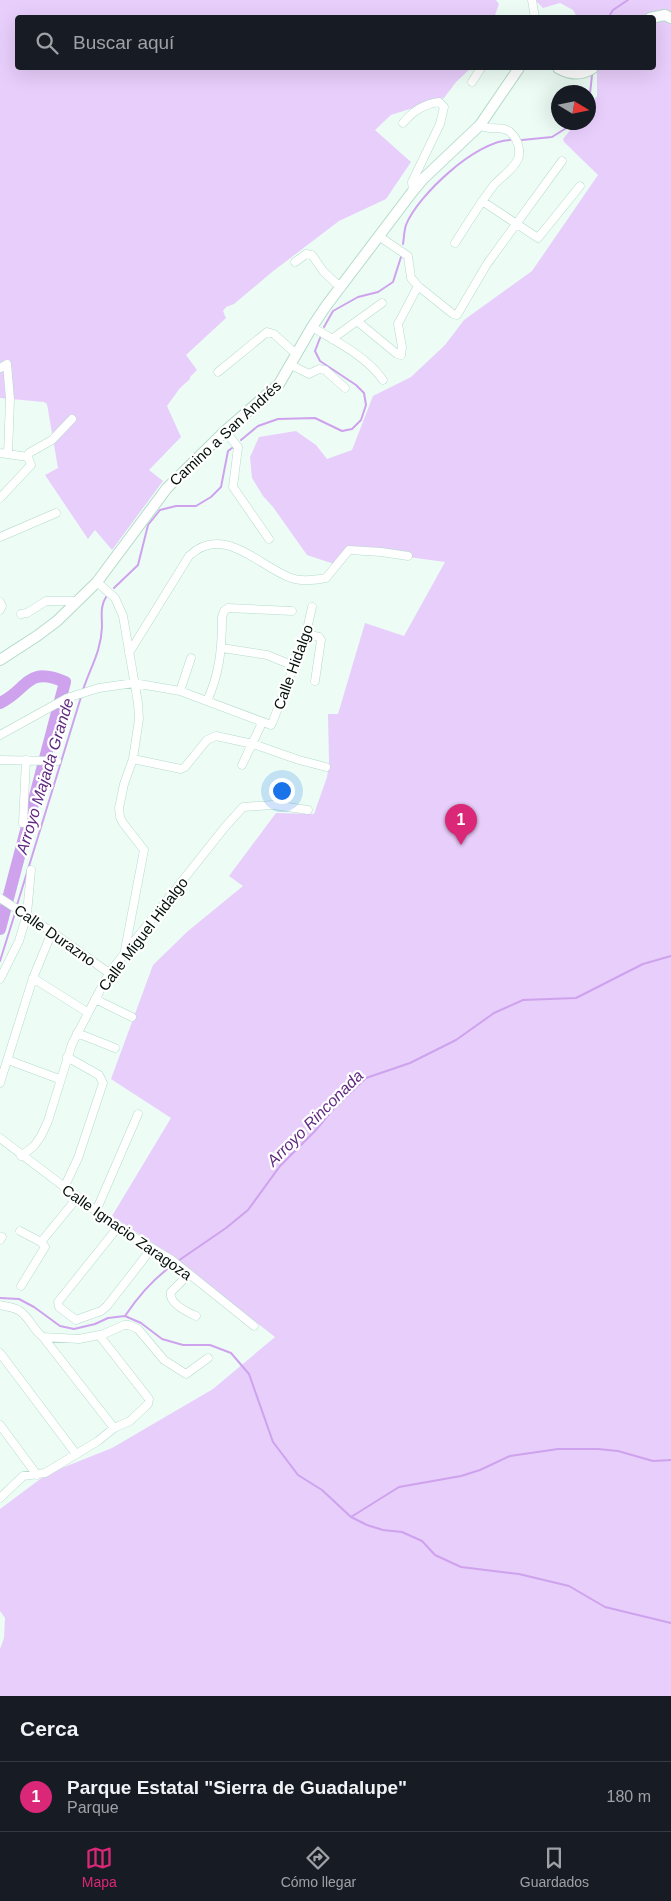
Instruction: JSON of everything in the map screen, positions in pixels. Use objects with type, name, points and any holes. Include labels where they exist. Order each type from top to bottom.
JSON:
[{"type":"street","points":[[532,0],[534,15]]},
{"type":"street","points":[[656,17],[665,15],[671,18]]},
{"type":"street","points":[[472,82],[481,70]]},
{"type":"street","name":"Camino a San Andrés","points":[[2,658],[37,636],[56,621],[97,582],[160,496],[225,431],[279,384],[312,327],[413,191],[423,179],[480,125],[514,70]]},
{"type":"street","points":[[563,70],[574,74],[589,70]]},
{"type":"street","points":[[403,123],[410,114],[424,105],[439,102],[444,107],[440,124],[412,182],[413,191]]},
{"type":"street","points":[[456,243],[482,201],[496,183],[512,168],[519,153],[518,143],[507,129],[483,128],[480,125]]},
{"type":"street","points":[[380,237],[408,256],[411,278],[418,286],[456,315],[487,264],[562,161]]},
{"type":"street","points":[[482,201],[536,238],[540,237],[580,186]]},
{"type":"street","points":[[295,262],[306,254],[312,255],[323,271],[341,288]]},
{"type":"street","points":[[357,321],[397,354],[401,355],[402,348],[398,324],[418,286]]},
{"type":"street","points":[[332,339],[382,303]]},
{"type":"street","points":[[312,327],[359,356],[377,371],[384,380]]},
{"type":"street","points":[[218,372],[267,332],[274,334],[296,354]]},
{"type":"street","points":[[291,365],[309,374],[319,369],[325,370],[345,388]]},
{"type":"street","points":[[4,366],[10,399],[2,455],[28,457]]},
{"type":"street","points":[[0,498],[31,466],[28,457],[29,453],[52,440],[72,419]]},
{"type":"street","points":[[225,431],[238,447],[233,488],[269,539]]},
{"type":"street","points":[[0,536],[56,513]]},
{"type":"street","points":[[129,653],[189,556],[202,548],[210,546],[234,547],[252,555],[285,576],[300,580],[326,578],[349,550],[408,556]]},
{"type":"street","points":[[97,582],[110,592],[119,605],[139,711],[133,758],[124,784],[119,808],[123,824],[144,850],[132,906],[125,952]]},
{"type":"street","points":[[21,614],[27,613],[46,601],[77,601]]},
{"type":"street","name":"Calle Hidalgo","points":[[262,723],[271,725],[306,634],[312,607]]},
{"type":"street","points":[[208,701],[216,682],[222,648],[222,616],[224,611],[228,608],[292,611]]},
{"type":"street","points":[[306,634],[321,639],[315,681]]},
{"type":"street","points":[[222,648],[267,655],[294,666]]},
{"type":"street","points":[[180,691],[190,658]]},
{"type":"street","points":[[0,735],[67,698],[99,688],[134,683],[180,691],[262,723],[242,764]]},
{"type":"street","points":[[133,758],[181,769],[185,767],[210,738],[221,736],[253,744],[299,760],[326,766]]},
{"type":"street","points":[[0,760],[57,761]]},
{"type":"street","points":[[23,823],[26,760]]},
{"type":"street","name":"Calle Miguel Hidalgo","points":[[21,1156],[34,1146],[41,1136],[48,1121],[59,1079],[77,1033],[109,973],[225,827],[243,807],[273,805],[308,810]]},
{"type":"street","points":[[0,979],[18,940],[27,914],[31,870]]},
{"type":"street","name":"Calle Durazno","points":[[0,898],[27,914],[109,973]]},
{"type":"street","points":[[0,1083],[33,978],[52,932]]},
{"type":"street","points":[[33,978],[87,1012]]},
{"type":"street","points":[[94,999],[132,1017]]},
{"type":"street","points":[[77,1033],[115,1048]]},
{"type":"street","points":[[64,1188],[78,1158],[103,1087],[103,1079],[99,1075],[67,1057]]},
{"type":"street","points":[[8,1060],[59,1079]]},
{"type":"street","points":[[96,1211],[138,1114]]},
{"type":"street","name":"Calle Ignacio Zaragoza","points":[[0,1138],[76,1198],[118,1227],[172,1260],[254,1326]]},
{"type":"street","points":[[40,1242],[76,1198]]},
{"type":"street","points":[[118,1227],[59,1300],[58,1304],[76,1320],[101,1311],[107,1306],[152,1248]]},
{"type":"street","points":[[20,1231],[45,1246],[44,1251],[21,1286]]},
{"type":"street","points":[[189,1274],[170,1292],[170,1296],[171,1299],[186,1311],[196,1316]]},
{"type":"street","points":[[0,1305],[23,1313],[114,1428]]},
{"type":"street","points":[[43,1337],[79,1339],[100,1335],[124,1325],[137,1328],[164,1360],[186,1374],[208,1358]]},
{"type":"street","points":[[0,1498],[23,1476],[45,1473],[98,1442],[114,1428],[130,1421],[149,1401],[100,1335]]},
{"type":"street","points":[[0,1353],[76,1454]]},
{"type":"street","points":[[0,1425],[37,1475]]},
{"type":"shaded area","points":[[0,0],[496,0],[499,4],[495,15],[15,15],[15,70],[469,70],[456,82],[444,98],[391,115],[375,130],[411,162],[386,199],[339,221],[272,272],[234,304],[226,307],[223,311],[226,318],[186,355],[197,370],[180,388],[167,406],[181,437],[149,470],[163,481],[112,550],[95,530],[88,539],[45,475],[58,468],[47,404],[44,402],[0,398]]},
{"type":"shaded area","points":[[535,0],[671,0],[671,1696],[0,1696],[0,1649],[4,1638],[5,1618],[0,1611],[0,1509],[47,1474],[112,1448],[213,1389],[275,1337],[175,1258],[112,1216],[171,1118],[111,1079],[153,965],[188,931],[243,886],[229,876],[276,813],[314,814],[327,777],[329,763],[328,714],[338,714],[365,623],[404,636],[445,562],[357,550],[334,564],[307,555],[263,496],[252,478],[250,457],[259,437],[296,431],[316,445],[327,459],[352,450],[373,396],[411,377],[445,345],[464,320],[532,271],[598,175],[563,139],[570,130],[596,130],[597,70],[656,70],[656,15],[576,15],[573,10],[560,3],[543,8]]},
{"type":"waterway","name":"Arroyo Majada Grande","points":[[610,15],[613,10],[628,0]]},
{"type":"waterway","name":"Arroyo Majada Grande","points":[[591,85],[592,75]]},
{"type":"waterway","name":"Arroyo Majada Grande","points":[[522,140],[552,137],[563,130]]},
{"type":"waterway","name":"Arroyo Majada Grande","points":[[403,244],[406,225],[435,185],[465,159],[481,149],[510,140]]},
{"type":"waterway","name":"Arroyo Majada Grande","points":[[324,327],[333,311],[358,297],[378,292],[393,282],[401,257]]},
{"type":"waterway","name":"Arroyo Majada Grande","points":[[241,440],[258,426],[278,419],[315,418],[342,431],[352,429],[361,420],[366,405],[364,393],[356,385],[320,361],[315,351],[320,338]]},
{"type":"waterway","name":"Arroyo Majada Grande","points":[[114,588],[138,565],[148,525],[160,510],[176,506],[196,506],[211,497],[221,487],[228,451],[232,448]]},
{"type":"waterway","name":"Arroyo Majada Grande","points":[[83,690],[100,644],[102,608],[106,597]]},
{"type":"waterway","points":[[0,703],[9,698],[28,681],[35,678],[42,676],[52,677],[65,682],[0,929]]},
{"type":"waterway","name":"Arroyo Majada Grande","points":[[17,905],[81,697]]},
{"type":"waterway","name":"Arroyo Majada Grande","points":[[0,961],[16,910]]},
{"type":"waterway","name":"Arroyo Rinconada","points":[[178,1261],[226,1228],[248,1210],[280,1166],[315,1131],[335,1107],[366,1078],[410,1063],[456,1040],[494,1013],[523,1000],[576,998],[643,964],[671,956]]},
{"type":"waterway","name":"Arroyo Rinconada","points":[[125,1316],[147,1287],[174,1264]]},
{"type":"waterway","name":"Arroyo Rinconada","points":[[0,1298],[19,1299],[34,1307],[60,1326],[74,1329],[95,1324],[108,1318],[125,1316],[141,1323],[162,1339],[183,1345],[210,1345],[231,1353],[249,1374],[273,1442],[298,1475],[322,1490],[351,1517],[367,1525],[383,1530],[402,1532],[422,1541],[435,1555],[461,1567],[519,1574],[569,1586],[605,1607],[671,1623]]},
{"type":"waterway","name":"Arroyo Rinconada","points":[[351,1517],[399,1487],[461,1476],[480,1470],[510,1456],[558,1449],[598,1449],[618,1451],[653,1461],[671,1460]]},
{"type":"place","name":"Parque Estatal \"Sierra de Guadalupe\"","points":[[461,845]]}]
